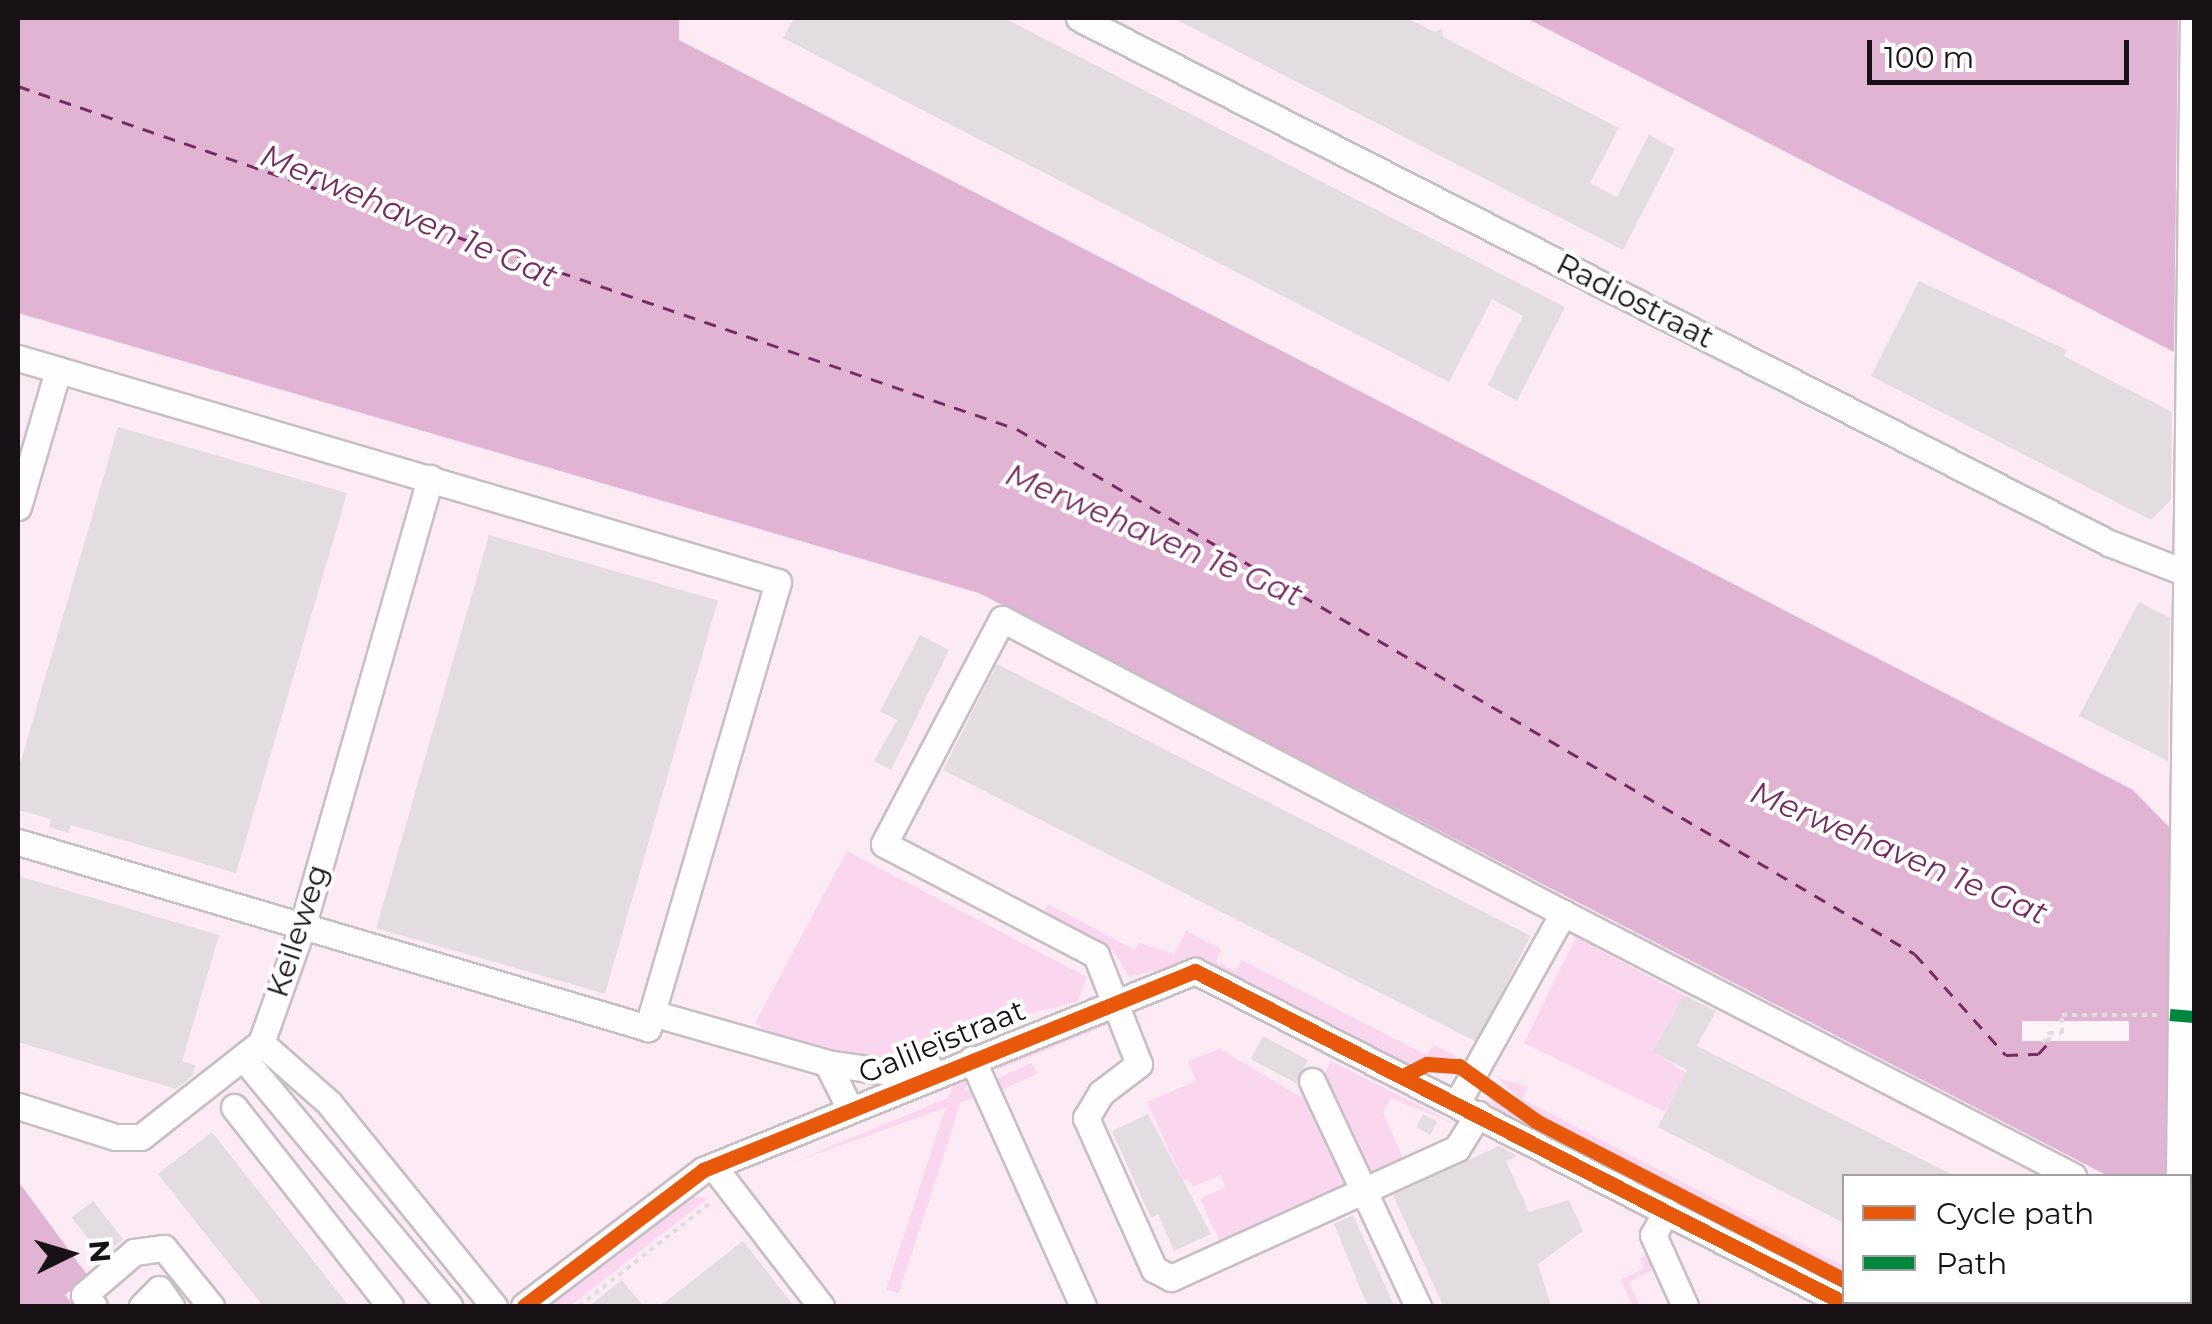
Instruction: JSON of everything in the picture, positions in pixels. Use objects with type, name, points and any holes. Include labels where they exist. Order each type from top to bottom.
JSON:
[{"type":"street","name":"Radiostraat","points":[[1080,18],[2108,544],[2189,574]]},
{"type":"street","points":[[2180,1174],[2193,18]]},
{"type":"street","points":[[18,358],[778,582],[648,1028],[18,842]]},
{"type":"street","points":[[18,507],[58,370]]},
{"type":"street","name":"Keileweg","points":[[253,1051],[302,928],[430,478]]},
{"type":"street","points":[[1563,913],[1468,1109],[1457,1148],[1171,1278],[1154,1269],[1086,1118],[1101,1093],[1139,1064],[1096,955],[884,844],[1002,619],[2068,1174]]},
{"type":"street","name":"Galileïstraat","points":[[524,1306],[688,1178],[1188,972],[1203,973],[1842,1302]]},
{"type":"street","points":[[652,1013],[856,1070],[964,1062],[1083,1306]]},
{"type":"street","points":[[18,1106],[132,1138],[149,1133],[253,1051]]},
{"type":"street","points":[[253,1051],[449,1306]]},
{"type":"street","points":[[253,1051],[329,1103],[494,1306]]},
{"type":"street","points":[[827,1064],[858,1106],[868,1087],[856,1070]]},
{"type":"street","points":[[1312,1081],[1418,1306]]},
{"type":"street","points":[[234,1107],[390,1306]]},
{"type":"street","points":[[714,1166],[821,1306]]},
{"type":"street","points":[[1666,1211],[1653,1235],[1685,1306]]},
{"type":"street","points":[[94,1306],[84,1295],[134,1252],[164,1248],[211,1306]]},
{"type":"street","points":[[142,1306],[159,1289],[171,1306]]},
{"type":"path","points":[[2046,1042],[2049,1033],[2062,1033],[2062,1015],[2170,1014]]},
{"type":"path","points":[[579,1306],[726,1190]]},
{"type":"shaded area","points":[[18,18],[2194,18],[2194,1306],[18,1306]]},
{"type":"shaded area","points":[[847,851],[1087,977],[1077,1002],[1030,1013],[918,1060],[863,1062],[769,1033],[755,1023]]},
{"type":"shaded area","points":[[1048,904],[1135,950],[1139,943],[1174,954],[1186,931],[1221,949],[1216,962],[1236,971],[1242,960],[1426,1055],[1434,1045],[1458,1057],[1403,1064],[1198,960],[1129,977],[1114,952],[1042,915]]},
{"type":"shaded area","points":[[1576,937],[1684,995],[1654,1052],[1686,1073],[1665,1112],[1524,1043]]},
{"type":"shaded area","points":[[1105,1016],[1115,1022],[997,1070],[1003,1058]]},
{"type":"shaded area","points":[[1220,1049],[1303,1098],[1308,1091],[1352,1187],[1220,1242],[1200,1199],[1226,1187],[1220,1175],[1193,1187],[1189,1179],[1183,1181],[1147,1102],[1196,1081],[1188,1061]]},
{"type":"shaded area","points":[[1331,1061],[1458,1125],[1391,1098],[1383,1113],[1405,1163],[1367,1181],[1321,1082]]},
{"type":"shaded area","points":[[1032,1063],[1037,1074],[1001,1090],[996,1079]]},
{"type":"shaded area","points":[[955,1078],[967,1082],[899,1293],[886,1289]]},
{"type":"shaded area","points":[[1498,1078],[1528,1087],[1522,1099],[1842,1265],[1842,1274],[1536,1116]]},
{"type":"shaded area","points":[[972,1088],[976,1097],[791,1163]]},
{"type":"shaded area","points":[[1487,1088],[1521,1118],[1663,1192],[1664,1199],[1495,1112]]},
{"type":"shaded area","points":[[685,1196],[708,1198],[570,1306],[541,1306]]},
{"type":"shaded area","points":[[1680,1201],[1842,1284],[1842,1291],[1841,1292],[1676,1208]]},
{"type":"shaded area","points":[[1650,1253],[1657,1268],[1629,1282],[1640,1306],[1633,1306],[1621,1280],[1644,1269],[1640,1258]]},
{"type":"shaded area","points":[[2083,1304],[2164,1304],[2164,1306]]},
{"type":"water","name":"Merwehaven 1e Gat","points":[[18,18],[679,18],[679,40],[2133,790],[2170,828],[2166,1174],[2104,1174],[979,593],[18,313]]},
{"type":"water","points":[[1526,18],[2178,18],[2174,352]]},
{"type":"water","points":[[18,1181],[88,1276],[65,1295],[74,1306],[18,1306]]},
{"type":"pier","points":[[2022,1021],[2129,1021],[2129,1041],[2022,1041]]},
{"type":"building","points":[[794,18],[1004,18],[1565,307],[1517,401],[1488,385],[1523,316],[1492,299],[1449,382],[783,38]]},
{"type":"building","points":[[1173,18],[1406,18],[1435,32],[1442,29],[1443,37],[1619,128],[1590,183],[1617,197],[1649,135],[1675,149],[1623,250]]},
{"type":"building","points":[[1919,281],[2067,350],[2064,356],[2172,412],[2171,500],[2151,520],[1871,376]]},
{"type":"building","points":[[118,427],[347,493],[236,873],[71,825],[69,833],[49,827],[51,819],[18,810],[18,771]]},
{"type":"building","points":[[489,535],[718,601],[605,994],[376,928]]},
{"type":"building","points":[[2139,602],[2170,618],[2168,761],[2079,716]]},
{"type":"building","points":[[920,635],[949,650],[891,770],[874,761],[897,720],[880,711]]},
{"type":"building","points":[[997,664],[1531,936],[1477,1042],[943,770]]},
{"type":"building","points":[[18,876],[219,935],[182,1061],[195,1065],[192,1077],[176,1089],[18,1042]]},
{"type":"building","points":[[1684,995],[1716,1011],[1697,1046],[1951,1174],[1842,1174],[1842,1222],[1658,1127],[1687,1070],[1653,1052]]},
{"type":"building","points":[[1263,1036],[1308,1060],[1296,1083],[1251,1059]]},
{"type":"building","points":[[1148,1114],[1211,1234],[1174,1251],[1158,1214],[1151,1218],[1112,1131]]},
{"type":"building","points":[[1423,1114],[1437,1121],[1430,1135],[1416,1127]]},
{"type":"building","points":[[212,1132],[349,1306],[263,1306],[195,1221],[158,1174]]},
{"type":"building","points":[[1499,1146],[1518,1156],[1506,1161],[1529,1212],[1569,1200],[1583,1231],[1538,1264],[1551,1306],[1443,1306],[1393,1195]]},
{"type":"building","points":[[93,1201],[123,1240],[102,1256],[72,1218]]},
{"type":"building","points":[[1353,1215],[1394,1306],[1369,1306],[1363,1295],[1334,1224]]},
{"type":"building","points":[[743,1241],[794,1306],[660,1306]]},
{"type":"building","points":[[622,1280],[643,1306],[589,1306]]},
{"type":"ferry route","points":[[18,86],[1017,429],[1915,954],[2006,1055],[2038,1054],[2049,1042]]},
{"type":"marked path","points":[[2170,1015],[2194,1017]]},
{"type":"cycle path","points":[[524,1306],[703,1170],[1195,971],[1842,1302]]},
{"type":"cycle path","points":[[1405,1075],[1427,1064],[1459,1066],[1536,1121],[1842,1279]]},
{"type":"cycle path","points":[[1846,1304],[1850,1306]]}]
